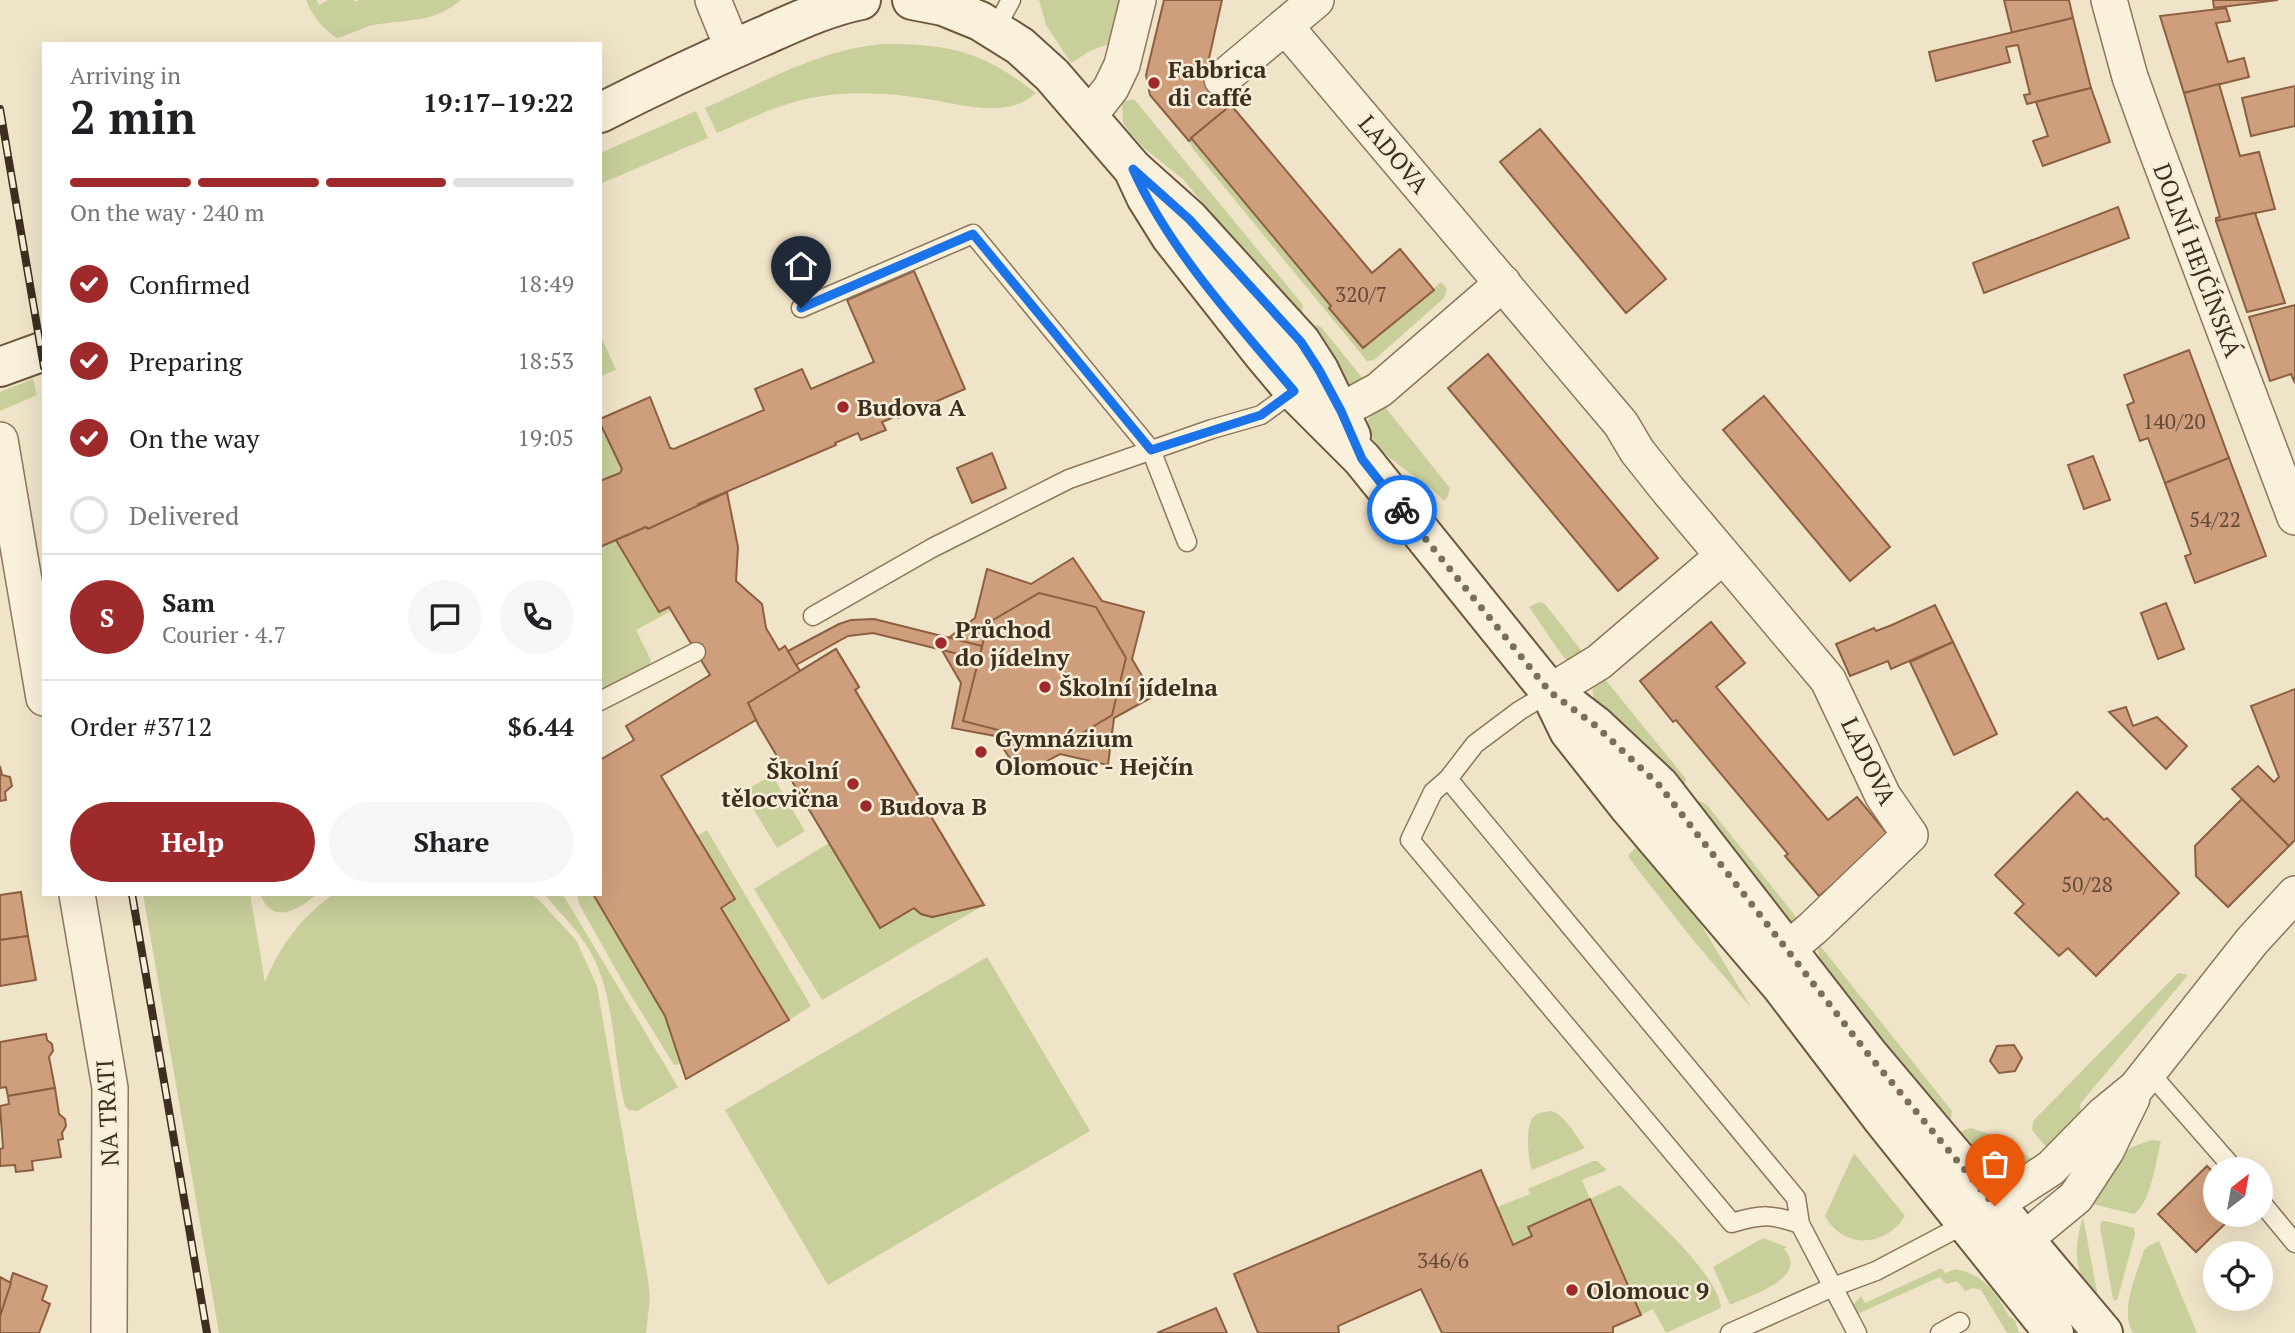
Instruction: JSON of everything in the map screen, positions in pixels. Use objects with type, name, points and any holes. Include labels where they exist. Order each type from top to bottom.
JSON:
[{"type":"main road","points":[[602,112],[733,49],[833,7],[857,0]]},
{"type":"main road","points":[[912,0],[957,5],[1003,15],[1031,55],[1089,116],[1133,169],[1189,219],[1301,342],[1319,370],[1332,416],[1362,459],[1550,692],[1596,726],[1652,778],[1697,831],[1777,959],[1868,1054],[1981,1214],[2011,1250],[2054,1333]]},
{"type":"main road","points":[[1133,169],[1146,197],[1171,237],[1294,391],[1332,416]]},
{"type":"main road","points":[[0,367],[42,352]]},
{"type":"main road","points":[[2011,1250],[2050,1268],[2103,1333]]},
{"type":"street","points":[[713,0],[733,49]]},
{"type":"street","points":[[1089,116],[1111,88],[1122,65],[1138,0]]},
{"type":"street","points":[[1222,79],[1316,0]]},
{"type":"street","name":"DOLNÍ HEJČÍNSKÁ","points":[[2109,0],[2130,77],[2153,141],[2295,517]]},
{"type":"street","name":"LADOVA","points":[[1284,26],[1621,424],[1652,470],[1828,680],[1843,708],[1883,796],[1910,835],[1777,959]]},
{"type":"street","points":[[1332,416],[1379,390],[1503,283]]},
{"type":"street","points":[[0,440],[42,686]]},
{"type":"street","points":[[1550,692],[1599,662],[1723,556]]},
{"type":"street","points":[[1981,1214],[2051,1168],[2142,1080],[2252,941],[2295,894]]},
{"type":"street","name":"NA TRATI","points":[[77,896],[110,1088],[109,1333]]},
{"type":"street","points":[[2011,1250],[2076,1197],[2106,1152],[2142,1080]]},
{"type":"lane","points":[[801,308],[973,234],[1151,450],[1187,542]]},
{"type":"lane","points":[[813,617],[932,548],[1069,479],[1261,415],[1294,391]]},
{"type":"lane","points":[[602,700],[696,652]]},
{"type":"lane","points":[[1550,692],[1475,744],[1448,779],[1433,792],[1410,840],[1732,1223],[1751,1217],[1774,1215],[1800,1224]]},
{"type":"lane","points":[[1448,779],[1796,1198],[1800,1224],[1857,1333]]},
{"type":"lane","points":[[2142,1080],[2222,1157]]},
{"type":"lane","points":[[1730,1333],[1876,1271],[1981,1214]]},
{"type":"lane","points":[[2273,1216],[2295,1243]]},
{"type":"lane","points":[[1940,1333],[1960,1322]]},
{"type":"green space","points":[[306,0],[317,0],[319,5],[328,0],[461,0],[429,17],[373,25],[337,38],[318,21]]},
{"type":"green space","points":[[1039,0],[1128,0],[1111,43],[1090,51],[1071,63],[1046,25]]},
{"type":"green space","points":[[885,44],[929,46],[966,53],[999,68],[1036,93],[1012,106],[998,108],[862,93],[814,97],[777,107],[717,133],[705,108],[815,59]]},
{"type":"green space","points":[[1134,99],[1303,305],[1302,314],[1296,319],[1183,179],[1145,149],[1131,134],[1123,123],[1122,102]]},
{"type":"green space","points":[[696,111],[708,138],[602,183],[602,152]]},
{"type":"green space","points":[[1191,138],[1363,348],[1441,282],[1447,289],[1444,298],[1374,360],[1367,361],[1193,149],[1189,141]]},
{"type":"green space","points":[[1318,325],[1368,385],[1348,384],[1306,331]]},
{"type":"green space","points":[[602,338],[616,370],[602,376]]},
{"type":"green space","points":[[33,379],[37,395],[0,411],[0,392]]},
{"type":"green space","points":[[1381,402],[1450,488],[1444,501],[1386,454],[1370,433],[1368,420]]},
{"type":"green space","points":[[602,427],[622,469],[620,473],[602,480]]},
{"type":"green space","points":[[616,540],[659,612],[669,607],[671,611],[636,630],[651,660],[649,665],[602,690],[602,546]]},
{"type":"green space","points":[[1539,602],[1545,604],[1587,658],[1572,662],[1564,658],[1529,607]]},
{"type":"green space","points":[[1600,673],[1686,779],[1684,787],[1595,702],[1593,687]]},
{"type":"green space","points":[[772,775],[805,831],[777,848],[743,792]]},
{"type":"green space","points":[[1700,801],[1707,805],[1801,923],[1791,925],[1693,802]]},
{"type":"green space","points":[[707,830],[811,1006],[789,1020],[721,908],[735,899],[697,836]]},
{"type":"green space","points":[[1643,841],[1685,898],[1752,1009],[1693,940],[1629,858],[1629,854]]},
{"type":"green space","points":[[829,843],[880,928],[914,908],[921,913],[939,916],[984,905],[822,1000],[754,889]]},
{"type":"green space","points":[[143,896],[250,896],[265,982],[293,933],[331,896],[534,896],[538,899],[576,940],[597,986],[648,1280],[650,1298],[646,1333],[219,1333]]},
{"type":"green space","points":[[261,896],[314,896],[287,912],[272,910]]},
{"type":"green space","points":[[546,896],[565,898],[678,1087],[637,1111],[629,1110],[625,1106],[607,996],[595,961],[579,935]]},
{"type":"green space","points":[[577,896],[594,896],[665,1016],[681,1064],[674,1065],[579,904]]},
{"type":"green space","points":[[1818,943],[1952,1111],[1951,1118],[1942,1126],[1879,1037],[1831,978],[1823,965]]},
{"type":"green space","points":[[987,957],[1090,1131],[828,1285],[725,1110]]},
{"type":"green space","points":[[2178,973],[2188,975],[2080,1104],[2081,1116],[2051,1153],[2032,1130],[2033,1121]]},
{"type":"green space","points":[[1550,1111],[1561,1116],[1585,1148],[1532,1170],[1528,1143],[1530,1122],[1536,1115]]},
{"type":"green space","points":[[1971,1128],[2006,1142],[2036,1164],[2013,1168],[1983,1159],[1955,1138]]},
{"type":"green space","points":[[2152,1140],[2161,1141],[2155,1170],[2145,1201],[2134,1214],[2088,1203],[2125,1152]]},
{"type":"green space","points":[[1854,1153],[1905,1216],[1887,1234],[1876,1239],[1853,1239],[1842,1235],[1825,1216]]},
{"type":"green space","points":[[1597,1161],[1607,1170],[1582,1180],[1590,1199],[1620,1185],[1695,1261],[1717,1294],[1721,1308],[1666,1333],[1653,1309],[1641,1315],[1590,1200],[1529,1226],[1532,1236],[1513,1245],[1497,1207],[1530,1194],[1528,1189]]},
{"type":"green space","points":[[2083,1217],[2101,1313],[2078,1267],[2077,1245]]},
{"type":"green space","points":[[2101,1222],[2134,1228],[2135,1234],[2116,1301],[2113,1299],[2100,1227]]},
{"type":"green space","points":[[1763,1238],[1787,1247],[1784,1249],[1790,1259],[1789,1269],[1784,1277],[1774,1284],[1730,1305],[1713,1267]]},
{"type":"green space","points":[[2159,1241],[2197,1333],[2133,1333],[2129,1324],[2128,1303],[2144,1250]]},
{"type":"green space","points":[[1941,1268],[1945,1273],[1955,1269],[1965,1271],[1988,1285],[2009,1316],[2015,1320],[2019,1333],[2007,1333],[1981,1290],[1973,1288],[1965,1291],[1957,1281],[1946,1284],[1940,1277],[1853,1316],[1852,1306],[1861,1296],[1865,1303]]},
{"type":"building","points":[[1164,0],[1222,0],[1207,67],[1209,77],[1232,104],[1189,141],[1150,95],[1146,75]]},
{"type":"building","points":[[2004,0],[2069,0],[2073,18],[2012,33]]},
{"type":"building","points":[[2213,0],[2278,0],[2214,8]]},
{"type":"building","points":[[2226,8],[2230,21],[2216,23],[2228,62],[2244,58],[2249,77],[2184,93],[2160,16]]},
{"type":"building","points":[[2073,18],[2091,88],[2027,104],[2024,95],[2030,94],[2018,45],[2006,47],[2010,62],[1936,81],[1929,52]]},
{"type":"building","points":[[2219,84],[2240,156],[2259,152],[2275,209],[2216,221],[2216,218],[2220,217],[2184,93]]},
{"type":"building","points":[[2295,86],[2295,126],[2251,136],[2242,98]]},
{"type":"building","points":[[2091,88],[2110,142],[2043,166],[2033,141],[2048,136],[2036,102]]},
{"type":"building","points":[[1231,105],[1372,273],[1400,249],[1434,290],[1363,348],[1191,138]]},
{"type":"building","points":[[1540,129],[1666,279],[1626,313],[1500,162]]},
{"type":"building","points":[[2118,207],[2129,238],[1984,293],[1973,263]]},
{"type":"building","points":[[2255,213],[2285,303],[2247,312],[2216,221]]},
{"type":"building","name":"Budova A","points":[[914,271],[965,389],[898,418],[897,416],[882,422],[886,430],[861,440],[858,433],[698,504],[699,507],[602,546],[602,480],[620,473],[622,469],[602,427],[602,418],[650,397],[670,448],[674,449],[764,410],[755,389],[802,369],[811,389],[874,362],[847,300]]},
{"type":"building","points":[[2295,305],[2295,383],[2291,374],[2270,381],[2249,317]]},
{"type":"building","points":[[2189,350],[2229,458],[2165,483],[2148,438],[2140,441],[2127,405],[2134,402],[2124,375]]},
{"type":"building","points":[[1488,354],[1658,558],[1618,591],[1448,388]]},
{"type":"building","points":[[1764,396],[1890,547],[1850,581],[1723,430]]},
{"type":"building","points":[[992,453],[1006,488],[972,503],[957,468]]},
{"type":"building","points":[[2093,456],[2110,500],[2084,509],[2068,465]]},
{"type":"building","points":[[2229,458],[2266,556],[2195,583],[2185,556],[2191,554],[2165,483]]},
{"type":"building","name":"Budova B","points":[[727,492],[738,547],[736,581],[762,604],[766,628],[779,650],[785,646],[800,671],[836,649],[859,687],[855,690],[984,905],[932,917],[921,914],[914,908],[880,928],[756,720],[661,776],[735,899],[721,908],[789,1020],[686,1079],[665,1016],[594,896],[602,896],[602,759],[634,740],[626,726],[710,675],[669,607],[659,612],[616,540],[646,527],[648,529]]},
{"type":"building","points":[[1073,558],[1102,601],[1144,612],[1132,659],[1154,696],[1114,718],[1108,765],[1060,754],[1021,775],[995,736],[952,728],[961,683],[939,645],[975,618],[987,569],[1031,584]]},
{"type":"building","name":"Školní jídelna","points":[[1039,593],[1096,607],[1126,658],[1112,715],[1061,746],[963,721],[988,623]]},
{"type":"building","points":[[2166,603],[2184,649],[2158,659],[2141,613]]},
{"type":"building","points":[[1935,605],[1953,642],[1891,669],[1888,661],[1850,676],[1836,644],[1874,628],[1876,631],[1892,625]]},
{"type":"building","name":"Průchod do jídelny","points":[[874,619],[982,646],[979,659],[873,633],[848,636],[796,665],[788,651],[839,624],[851,620]]},
{"type":"building","points":[[1711,622],[1745,663],[1716,687],[1828,820],[1857,797],[1890,837],[1819,896],[1785,856],[1788,854],[1640,681]]},
{"type":"building","points":[[1953,642],[1997,734],[1954,755],[1910,662]]},
{"type":"building","name":"Školní tělocvična","points":[[836,649],[859,687],[855,690],[984,905],[932,917],[921,914],[914,908],[880,928],[759,726],[748,703]]},
{"type":"building","points":[[2295,689],[2295,840],[2289,846],[2232,789],[2258,766],[2274,782],[2279,777],[2251,706]]},
{"type":"building","points":[[2126,707],[2133,726],[2157,717],[2187,746],[2166,769],[2109,712]]},
{"type":"building","points":[[0,766],[2,775],[10,777],[12,786],[5,792],[6,800],[0,801]]},
{"type":"building","points":[[2077,792],[2104,820],[2107,818],[2179,893],[2096,976],[2068,948],[2059,956],[2015,913],[2024,904],[1995,875]]},
{"type":"building","points":[[2242,799],[2289,846],[2228,907],[2196,876],[2195,846]]},
{"type":"building","points":[[21,892],[28,936],[0,940],[0,895]]},
{"type":"building","points":[[28,936],[36,980],[0,986],[0,940]]},
{"type":"building","points":[[46,1034],[47,1040],[52,1044],[53,1051],[49,1057],[55,1088],[8,1096],[6,1087],[0,1088],[0,1042]]},
{"type":"building","points":[[2014,1045],[2022,1058],[2015,1071],[1999,1073],[1990,1061],[1997,1046]]},
{"type":"building","points":[[55,1088],[59,1114],[65,1119],[66,1126],[62,1133],[63,1139],[58,1140],[61,1157],[32,1161],[33,1170],[16,1172],[15,1165],[0,1166],[0,1149],[3,1148],[0,1106],[9,1104],[8,1096]]},
{"type":"building","points":[[1481,1170],[1513,1245],[1532,1236],[1528,1227],[1590,1199],[1641,1315],[1613,1327],[1613,1333],[1442,1333],[1421,1289],[1338,1326],[1339,1333],[1258,1333],[1234,1274]]},
{"type":"building","points":[[2203,1170],[2203,1227],[2222,1227],[2207,1241],[2203,1241],[2203,1245],[2196,1252],[2158,1214]]},
{"type":"building","points":[[13,1273],[47,1286],[42,1300],[50,1304],[39,1333],[0,1333],[0,1316]]},
{"type":"building","points":[[0,1277],[11,1283],[0,1316]]},
{"type":"building","points":[[1216,1308],[1227,1333],[1157,1333]]},
{"type":"railway","points":[[0,109],[42,355]]},
{"type":"railway","points":[[132,896],[207,1333]]},
{"type":"way so far","points":[[1402,510],[1550,692],[1582,714],[1659,785],[1868,1054],[1995,1206]]},
{"type":"place","name":"Fabbrica di caffé","points":[[1154,83]]},
{"type":"place","name":"Budova A","points":[[843,407]]},
{"type":"place","name":"Průchod do jídelny","points":[[941,643]]},
{"type":"place","name":"Školní jídelna","points":[[1045,687]]},
{"type":"place","name":"Gymnázium Olomouc - Hejčín","points":[[981,752]]},
{"type":"place","name":"Školní tělocvična","points":[[853,784]]},
{"type":"place","name":"Budova B","points":[[866,806]]},
{"type":"place","name":"Olomouc 9","points":[[1572,1290]]},
{"type":"route","points":[[801,308],[973,234],[1151,450],[1261,415],[1280,404],[1294,391],[1171,237],[1146,197],[1133,169],[1189,219],[1301,342],[1341,411],[1362,459],[1402,510]]}]
